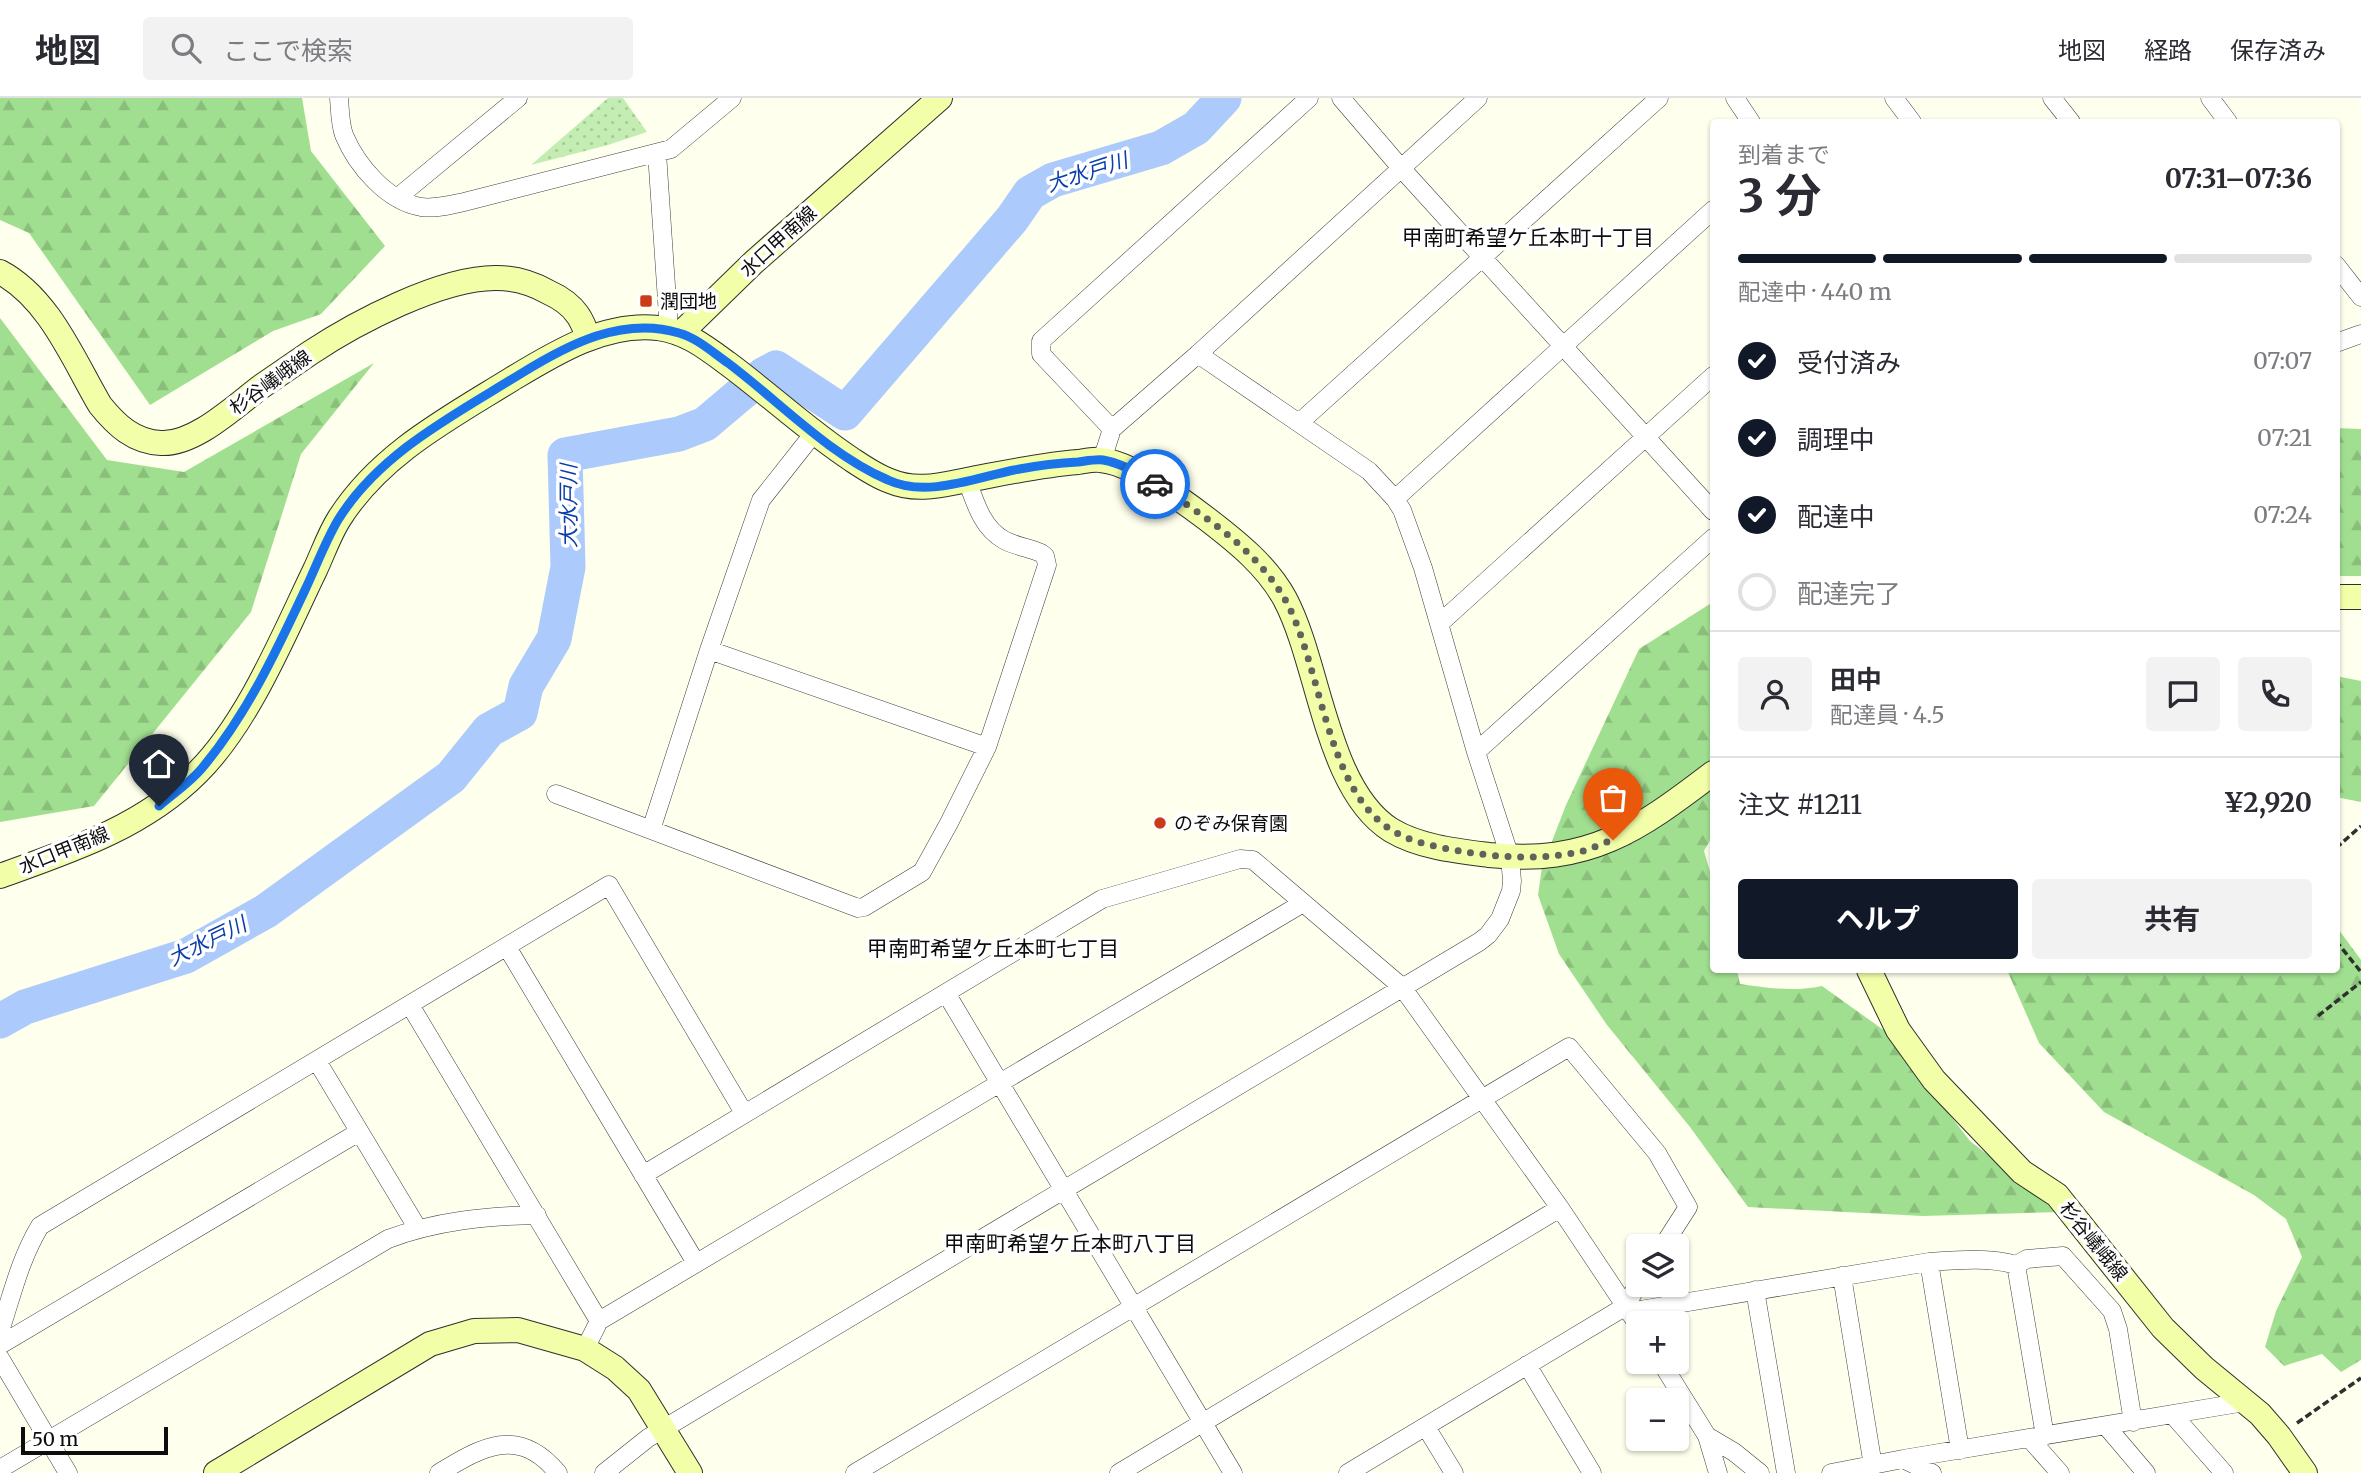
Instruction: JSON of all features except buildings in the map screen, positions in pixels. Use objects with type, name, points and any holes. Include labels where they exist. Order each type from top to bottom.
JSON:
[{"type":"main road","name":"水口甲南線","points":[[0,876],[89,844],[159,806],[201,770],[240,717],[274,656],[339,519],[374,474],[423,435],[544,360],[589,338],[641,327],[675,332],[940,98]]},
{"type":"main road","name":"杉谷嶬峨線","points":[[0,272],[24,289],[44,310],[109,416],[130,435],[162,443],[175,441],[205,428],[273,378],[346,330],[432,292],[477,279],[520,281],[561,298],[578,314],[589,338]]},
{"type":"main road","points":[[675,332],[698,341],[814,433],[868,470],[891,482],[914,488],[933,487],[1026,468],[1102,460],[1135,471],[1177,498],[1256,559],[1283,596],[1299,631],[1337,752],[1358,797],[1379,821],[1394,832],[1427,844],[1510,857],[1584,851],[1613,840],[1710,775]]},
{"type":"main road","points":[[2340,597],[2361,597]]},
{"type":"main road","name":"杉谷嶬峨線","points":[[1870,973],[1898,1030],[1934,1080],[2022,1172],[2057,1195],[2163,1328],[2204,1368],[2260,1414],[2305,1473]]},
{"type":"main road","points":[[216,1473],[430,1344],[474,1331],[518,1331],[585,1349],[615,1368],[639,1390],[690,1473]]},
{"type":"street","points":[[339,98],[343,133],[365,170],[397,198],[423,207],[442,206],[671,149],[732,98]]},
{"type":"street","points":[[397,198],[519,98]]},
{"type":"street","points":[[1112,429],[1041,354],[1041,341],[1309,98]]},
{"type":"street","points":[[1341,98],[1401,168],[1710,508]]},
{"type":"street","points":[[1102,460],[1112,429],[1478,98]]},
{"type":"street","points":[[1299,424],[1659,98]]},
{"type":"street","points":[[1735,98],[1749,119]]},
{"type":"street","points":[[1894,98],[1911,119]]},
{"type":"street","points":[[2210,98],[2226,119]]},
{"type":"street","points":[[2058,100],[2069,119]]},
{"type":"street","points":[[657,153],[675,332]]},
{"type":"street","points":[[1395,499],[1710,214]]},
{"type":"street","points":[[2340,269],[2361,297]]},
{"type":"street","points":[[2340,342],[2361,334]]},
{"type":"street","points":[[604,1473],[648,1438],[1065,1191],[1488,935],[1500,919],[1513,881],[1510,857],[1410,527],[1395,499],[1369,471],[1198,354]]},
{"type":"street","points":[[1439,624],[1710,379]]},
{"type":"street","points":[[651,830],[761,500],[814,433]]},
{"type":"street","points":[[556,793],[858,908],[922,872],[987,747],[1047,565],[1041,552],[1003,539],[990,527],[976,507],[967,480]]},
{"type":"street","points":[[1476,752],[1710,541]]},
{"type":"street","points":[[709,650],[987,747]]},
{"type":"street","points":[[643,1175],[1102,900],[1240,859],[1254,860],[1402,987],[1560,1208],[1629,1311]]},
{"type":"street","points":[[0,1331],[18,1273],[40,1226],[609,885],[744,1113]]},
{"type":"street","points":[[585,1349],[600,1321],[1303,903]]},
{"type":"street","points":[[507,947],[696,1263]]},
{"type":"street","points":[[946,993],[1233,1473]]},
{"type":"street","points":[[410,1005],[600,1321]]},
{"type":"street","points":[[855,1473],[1569,1047],[1657,1153],[1688,1207],[1671,1234]]},
{"type":"street","points":[[317,1061],[418,1229]]},
{"type":"street","points":[[0,1345],[359,1132]]},
{"type":"street","points":[[1119,1473],[1560,1208]]},
{"type":"street","points":[[0,1469],[388,1239],[418,1229],[472,1218],[537,1215]]},
{"type":"street","points":[[1626,1306],[1640,1310],[1929,1262],[1970,1260],[2016,1265],[2027,1259],[2063,1256],[2112,1311],[2118,1329],[2133,1422]]},
{"type":"street","points":[[1929,1262],[1960,1450]]},
{"type":"street","points":[[2016,1265],[2037,1438],[2060,1473]]},
{"type":"street","points":[[1842,1276],[1873,1466]]},
{"type":"street","points":[[1755,1290],[1786,1473]]},
{"type":"street","points":[[1348,1473],[1626,1306],[1631,1297]]},
{"type":"street","points":[[0,1358],[68,1473]]},
{"type":"street","points":[[1527,1365],[1592,1473]]},
{"type":"street","points":[[1668,1374],[1707,1436],[1718,1473]]},
{"type":"street","points":[[1831,1473],[2245,1402]]},
{"type":"street","points":[[2173,1415],[2224,1473]]},
{"type":"street","points":[[2106,1426],[2146,1473]]},
{"type":"street","points":[[1426,1427],[1454,1473]]},
{"type":"street","points":[[1707,1436],[1734,1452],[1760,1473]]},
{"type":"street","points":[[439,1473],[477,1450],[499,1445],[530,1450],[558,1473]]},
{"type":"street","points":[[1903,1459],[1932,1473]]},
{"type":"path","points":[[2340,844],[2361,826]]},
{"type":"path","points":[[2340,945],[2361,972]]},
{"type":"path","points":[[2318,1016],[2361,982]]},
{"type":"path","points":[[2279,1436],[2361,1378]]},
{"type":"green space","points":[[0,98],[302,98],[311,151],[385,246],[321,314],[273,331],[150,405],[29,233],[0,220]]},
{"type":"green space","points":[[608,98],[623,98],[647,132],[531,165]]},
{"type":"green space","points":[[0,318],[107,460],[184,472],[374,363],[301,454],[251,612],[94,806],[0,822]]},
{"type":"green space","points":[[2340,428],[2361,429],[2361,576],[2340,576]]},
{"type":"green space","points":[[1710,604],[1710,840],[1704,851],[1710,872],[1710,973],[1738,973],[1740,984],[1771,988],[1822,986],[1885,1031],[1970,1141],[2062,1212],[1923,1216],[1748,1207],[1690,1127],[1607,1025],[1559,954],[1538,895],[1542,867],[1566,805],[1639,649]]},
{"type":"green space","points":[[2340,677],[2361,681],[2361,802],[2340,798]]},
{"type":"green space","points":[[2340,931],[2361,960],[2361,1360],[2341,1372],[2322,1354],[2284,1366],[2265,1347],[2276,1311],[2302,1257],[2286,1219],[2254,1195],[2104,1112],[2039,1043],[2008,973],[2340,973]]},
{"type":"waterway","name":"大水戸川","points":[[0,1021],[25,1007],[186,956],[266,911],[451,777],[489,730],[520,713],[526,686],[554,639],[568,567],[565,455],[679,434],[705,424],[763,375],[776,368],[845,413],[1012,219],[1030,193],[1053,180],[1161,148],[1196,128],[1224,98]]},
{"type":"way so far","points":[[1155,484],[1207,519],[1256,559],[1283,596],[1299,631],[1337,752],[1358,797],[1379,821],[1394,832],[1445,849],[1510,857],[1584,851],[1613,840]]},
{"type":"place","name":"潤団地","points":[[646,301]]},
{"type":"place","name":"のぞみ保育園","points":[[1160,823]]},
{"type":"district","name":"甲南町希望ケ丘本町十丁目","points":[[1528,237]]},
{"type":"district","name":"甲南町希望ケ丘本町七丁目","points":[[993,948]]},
{"type":"district","name":"甲南町希望ケ丘本町八丁目","points":[[1070,1243]]},
{"type":"route","points":[[159,806],[201,770],[240,717],[274,656],[339,519],[374,474],[423,435],[544,360],[589,338],[641,327],[670,330],[690,337],[745,376],[814,433],[868,470],[891,482],[914,488],[933,487],[1026,468],[1102,460],[1135,471],[1155,484]]}]
